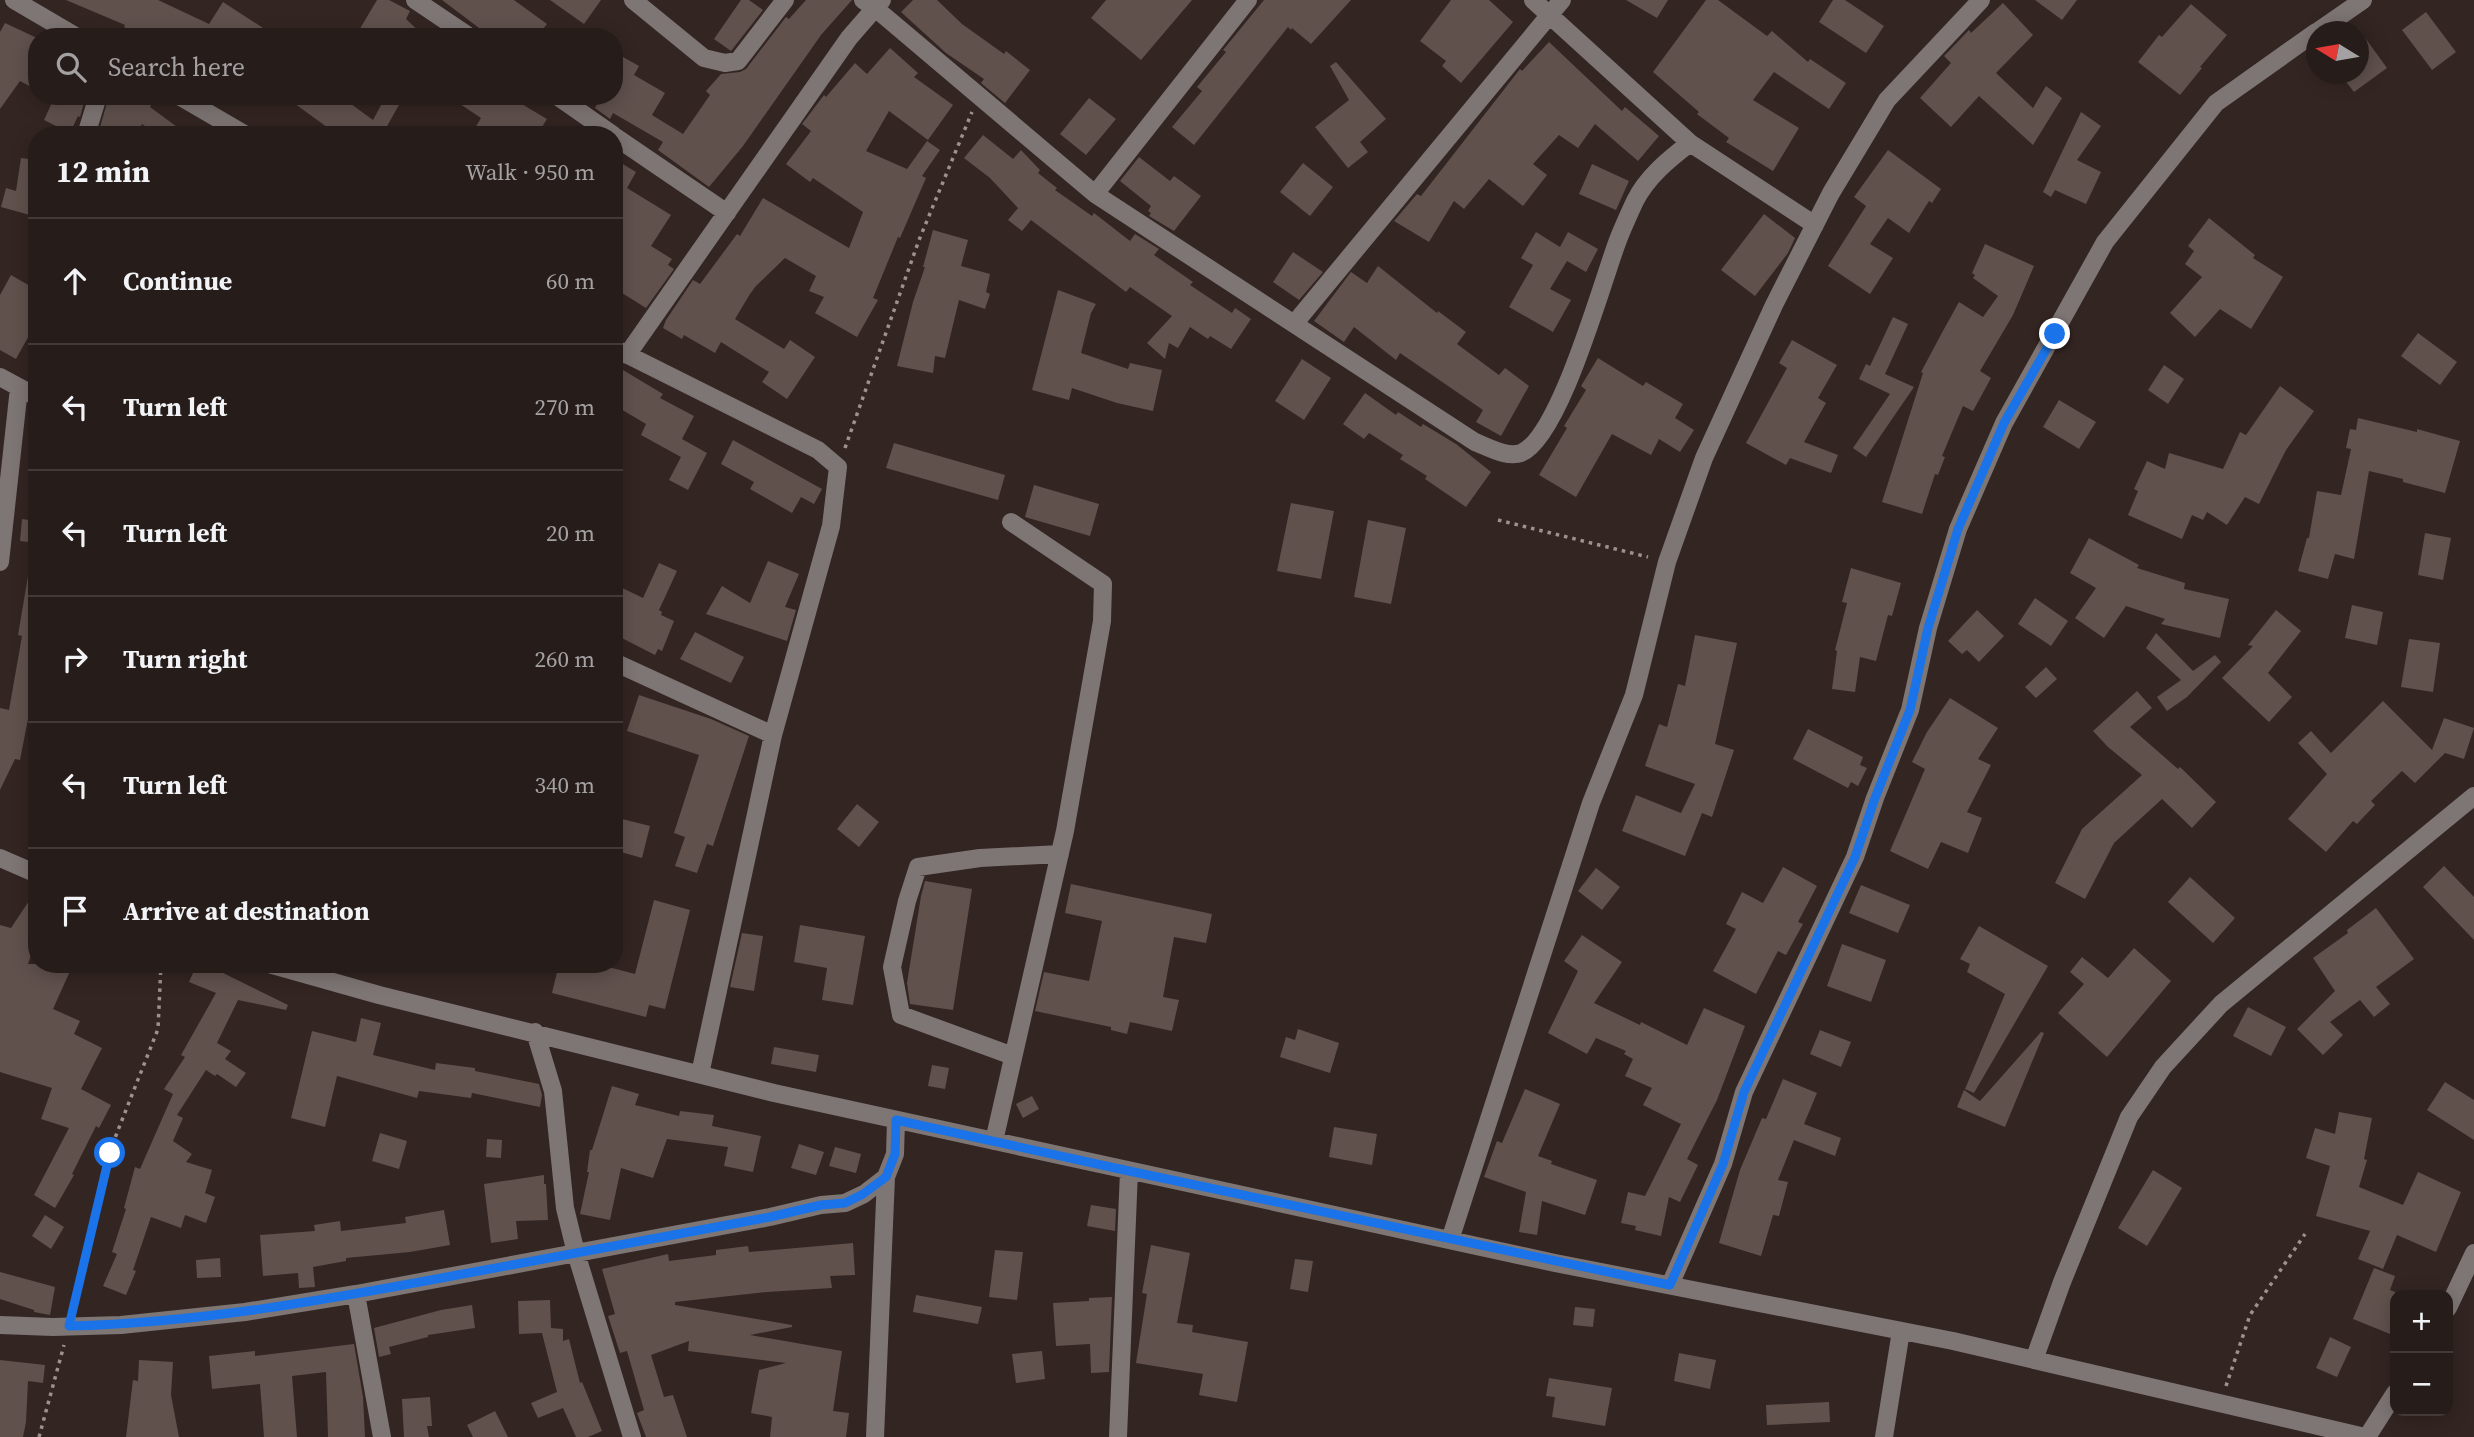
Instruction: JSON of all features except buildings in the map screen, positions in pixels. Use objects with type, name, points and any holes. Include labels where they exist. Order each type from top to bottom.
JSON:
[{"type":"street","points":[[15,0],[62,28]]},
{"type":"street","points":[[415,0],[457,28]]},
{"type":"street","points":[[633,0],[704,58],[725,63],[738,61],[785,0]]},
{"type":"street","points":[[1095,194],[1248,0]]},
{"type":"street","points":[[1534,0],[1690,143],[1815,225]]},
{"type":"street","points":[[1294,324],[1562,0]]},
{"type":"street","points":[[1450,1240],[1591,803],[1634,695],[1667,562],[1704,458],[1774,304],[1831,193],[1887,100],[1981,0]]},
{"type":"street","points":[[2333,21],[2364,0]]},
{"type":"street","points":[[623,348],[727,213],[873,3],[1095,194],[1475,442],[1503,453],[1518,454],[1530,448],[1548,424],[1587,335],[1617,241],[1636,198],[1656,171],[1690,143]]},
{"type":"street","points":[[1670,1285],[1723,1164],[1744,1092],[1855,857],[1910,710],[1928,628],[1958,529],[2004,423],[2105,242],[2216,103],[2306,40]]},
{"type":"street","points":[[89,126],[95,105]]},
{"type":"street","points":[[194,105],[231,126]]},
{"type":"street","points":[[569,105],[600,126]]},
{"type":"street","points":[[623,142],[727,213]]},
{"type":"street","points":[[623,352],[818,450],[838,467],[831,526],[773,735],[699,1073]]},
{"type":"street","points":[[0,377],[28,392]]},
{"type":"street","points":[[0,562],[19,388]]},
{"type":"street","points":[[994,1142],[1059,854],[1102,621],[1103,584],[1012,522]]},
{"type":"street","points":[[623,666],[773,735]]},
{"type":"street","points":[[2035,1360],[2062,1282],[2129,1117],[2164,1067],[2221,1004],[2474,796]]},
{"type":"street","points":[[1013,1056],[901,1015],[892,967],[904,914],[918,867],[980,858],[1059,854]]},
{"type":"street","points":[[0,858],[28,870]]},
{"type":"street","points":[[301,973],[379,995],[896,1120],[1450,1240],[2035,1360],[2220,1404],[2324,1433],[2366,1437],[2390,1401]]},
{"type":"street","points":[[535,1032],[553,1091],[565,1208],[632,1437]]},
{"type":"street","points":[[875,1437],[886,1177],[895,1154],[896,1120]]},
{"type":"street","points":[[1118,1437],[1129,1171]]},
{"type":"street","points":[[0,1325],[121,1325],[245,1312],[356,1294],[770,1217],[821,1205],[845,1203],[886,1177]]},
{"type":"street","points":[[2453,1297],[2474,1253]]},
{"type":"street","points":[[356,1294],[382,1437]]},
{"type":"street","points":[[1884,1437],[1901,1331]]},
{"type":"path","points":[[838,467],[919,240],[979,95]]},
{"type":"path","points":[[1498,520],[1667,562]]},
{"type":"path","points":[[39,1437],[69,1326],[110,1153],[158,1029],[160,973]]},
{"type":"path","points":[[2220,1404],[2250,1315],[2305,1234]]},
{"type":"route","points":[[110,1153],[69,1326],[121,1325],[245,1312],[356,1294],[770,1217],[821,1205],[845,1203],[886,1177],[895,1154],[896,1120],[1555,1263],[1670,1285],[1723,1164],[1744,1092],[1855,857],[1910,710],[1928,628],[1958,529],[2004,423],[2055,334]]}]
